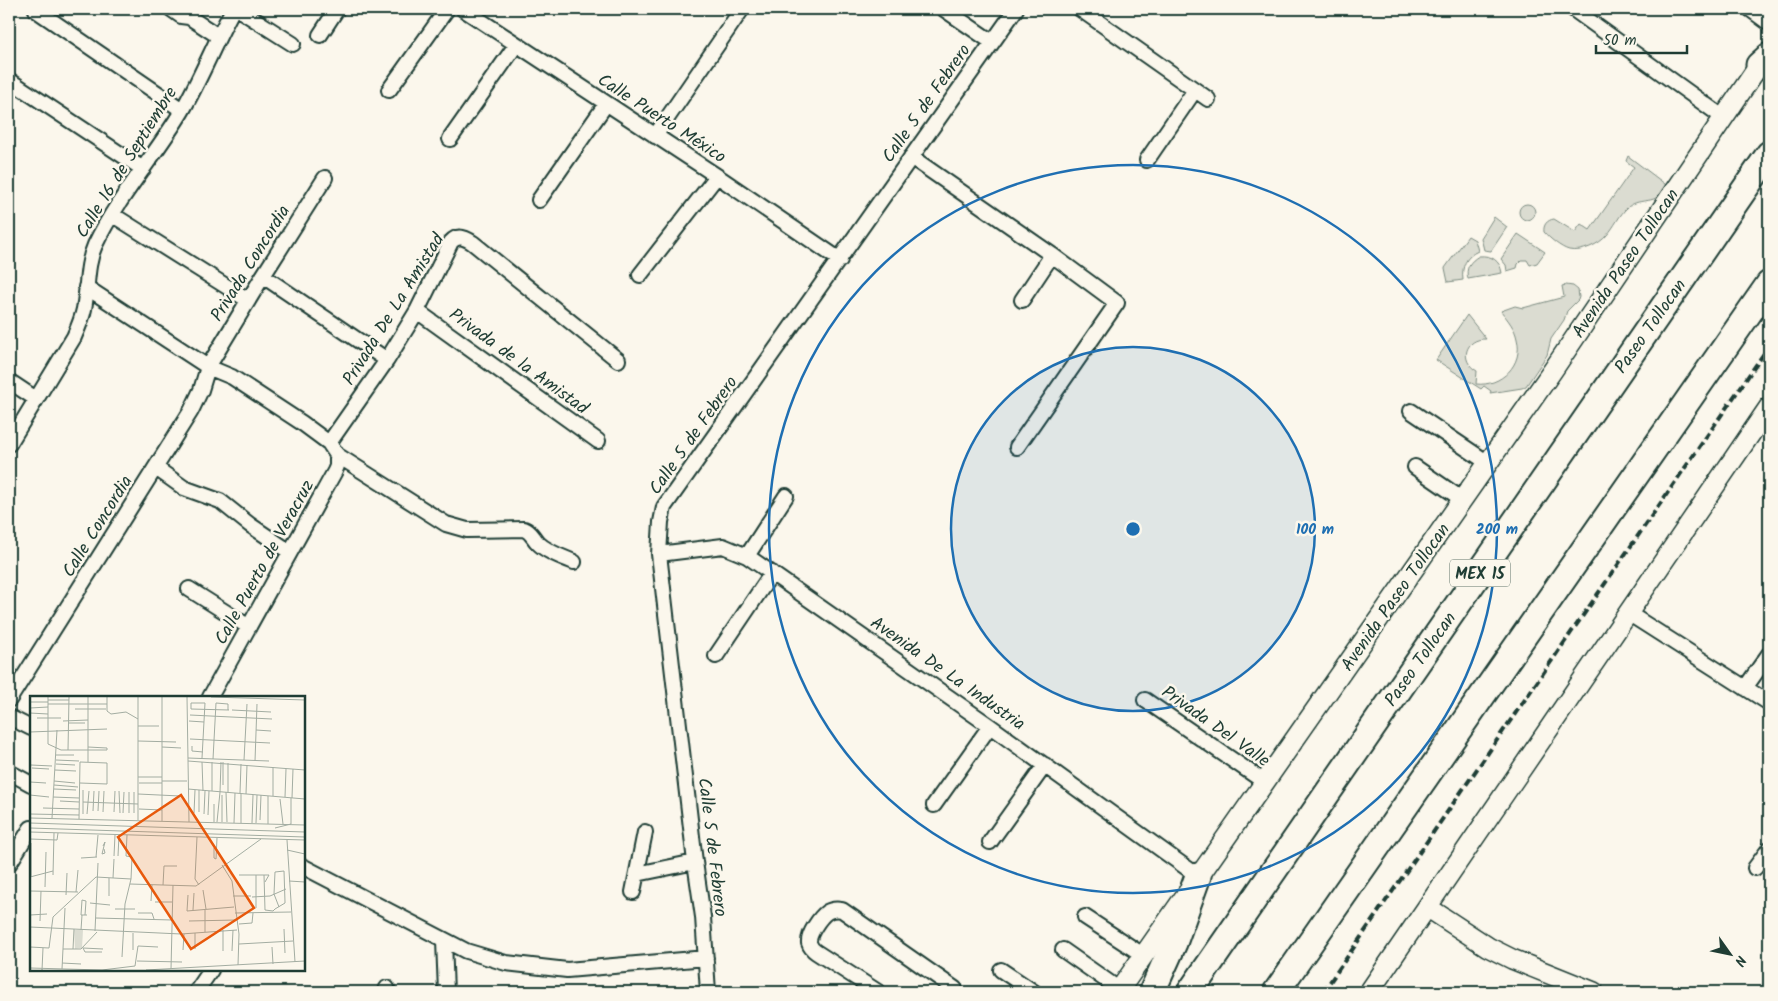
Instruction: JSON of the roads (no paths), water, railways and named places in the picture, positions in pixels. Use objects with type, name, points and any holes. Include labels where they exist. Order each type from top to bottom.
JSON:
[{"type":"highway","name":"Paseo Tollocan","points":[[1190,992],[1769,154]]},
{"type":"highway","points":[[1276,992],[1769,284]]},
{"type":"highway","points":[[1734,335],[1769,297]]},
{"type":"highway","points":[[1152,992],[1174,943],[1198,876]]},
{"type":"main road","name":"Avenida Paseo Tollocan","points":[[1119,991],[1463,500],[1766,57]]},
{"type":"main road","points":[[1368,992],[1769,407]]},
{"type":"main road","points":[[1427,906],[1488,947],[1512,959],[1594,992]]},
{"type":"street","points":[[171,9],[181,16],[188,13],[218,36]]},
{"type":"street","name":"Calle 16 de Septiembre","points":[[9,444],[79,325],[84,307],[92,254],[112,215],[182,110],[233,9]]},
{"type":"street","points":[[238,9],[293,44]]},
{"type":"street","points":[[320,35],[337,9]]},
{"type":"street","points":[[389,90],[447,9]]},
{"type":"street","name":"Calle Puerto México","points":[[463,9],[717,176],[840,260]]},
{"type":"street","points":[[655,136],[742,9]]},
{"type":"street","points":[[944,9],[992,42]]},
{"type":"street","name":"Calle 5 de Febrero","points":[[708,992],[703,917],[659,554],[664,507],[1016,9]]},
{"type":"street","points":[[1080,9],[1208,99]]},
{"type":"street","points":[[1574,9],[1724,118]]},
{"type":"street","points":[[1750,9],[1769,23]]},
{"type":"street","points":[[36,10],[182,110]]},
{"type":"street","points":[[450,139],[516,45]]},
{"type":"street","points":[[9,80],[143,169]]},
{"type":"street","points":[[1147,160],[1195,90]]},
{"type":"street","points":[[539,200],[606,104]]},
{"type":"street","points":[[911,157],[1052,255],[1117,303],[1017,447]]},
{"type":"street","points":[[640,275],[717,176]]},
{"type":"street","name":"Privada Concordia","points":[[208,367],[325,178]]},
{"type":"street","points":[[112,215],[248,300]]},
{"type":"street","name":"Privada De La Amistad","points":[[333,449],[417,311],[454,239],[464,238],[618,360]]},
{"type":"street","points":[[1022,300],[1052,255]]},
{"type":"street","name":"Privada de la Amistad","points":[[263,276],[387,360]]},
{"type":"street","points":[[86,286],[208,367],[232,378],[257,393],[302,423],[333,449],[446,524],[467,530],[524,529],[530,532],[537,542],[548,550],[574,562]]},
{"type":"street","name":"Privada de la Amistad","points":[[417,311],[598,441]]},
{"type":"street","name":"Calle Concordia","points":[[9,700],[197,400],[208,367]]},
{"type":"street","points":[[9,381],[36,399]]},
{"type":"street","points":[[1412,411],[1488,463]]},
{"type":"street","name":"Calle Puerto de Veracruz","points":[[211,696],[335,472],[337,466],[333,449]]},
{"type":"street","points":[[1415,467],[1463,500]]},
{"type":"street","points":[[156,468],[184,488],[220,501],[250,525],[290,552]]},
{"type":"street","points":[[747,556],[786,496]]},
{"type":"street","name":"Avenida De La Industria","points":[[659,554],[723,546],[747,556],[1045,765],[1198,876]]},
{"type":"street","points":[[716,656],[772,573]]},
{"type":"street","points":[[189,589],[249,627]]},
{"type":"street","points":[[1628,613],[1769,703]]},
{"type":"street","points":[[1745,688],[1769,654]]},
{"type":"street","name":"Privada Del Valle","points":[[1145,700],[1266,783]]},
{"type":"street","points":[[9,717],[30,728]]},
{"type":"street","points":[[934,805],[990,726]]},
{"type":"street","points":[[990,842],[1045,765]]},
{"type":"street","points":[[9,772],[30,783]]},
{"type":"street","points":[[9,864],[30,830]]},
{"type":"street","points":[[633,892],[645,832]]},
{"type":"street","points":[[1755,868],[1769,849]]},
{"type":"street","points":[[637,874],[695,862]]},
{"type":"street","points":[[305,868],[444,941],[492,960],[567,970],[706,958]]},
{"type":"street","points":[[878,992],[811,947],[809,942],[810,935],[826,913],[832,909],[842,910],[955,988]]},
{"type":"street","points":[[1085,917],[1143,956]]},
{"type":"street","points":[[444,941],[446,992]]},
{"type":"street","points":[[1063,950],[1119,991]]},
{"type":"street","points":[[1001,970],[1034,992]]},
{"type":"street","points":[[196,992],[210,971]]},
{"type":"railway","points":[[1323,992],[1769,346]]}]
